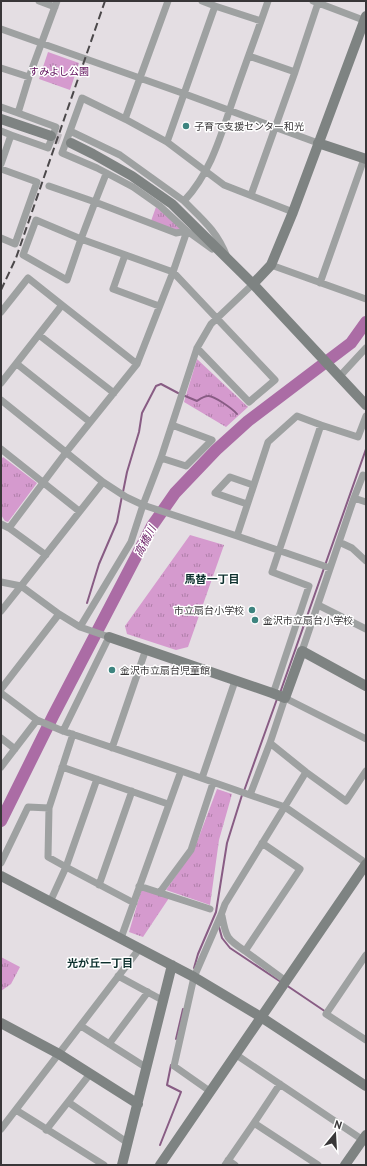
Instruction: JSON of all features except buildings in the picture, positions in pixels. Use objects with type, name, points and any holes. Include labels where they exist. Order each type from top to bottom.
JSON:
[{"type":"street","points":[[18,113],[29,77],[56,4],[39,1]]},
{"type":"street","points":[[125,119],[168,1]]},
{"type":"street","points":[[202,1],[261,21]]},
{"type":"street","points":[[184,201],[199,184],[206,172],[230,111],[268,1]]},
{"type":"street","points":[[83,628],[131,542],[143,505],[162,458],[197,348],[211,324],[271,265],[293,212],[366,19],[315,2],[295,72],[251,195]]},
{"type":"street","points":[[167,142],[215,6]]},
{"type":"street","points":[[1,30],[365,159],[320,283]]},
{"type":"street","points":[[249,56],[295,72]]},
{"type":"street","points":[[1,68],[29,77]]},
{"type":"street","points":[[229,261],[187,231],[160,206],[133,187],[97,168],[62,153],[82,98],[167,142],[224,185],[293,212]]},
{"type":"street","points":[[1,107],[56,126],[48,148],[1,131]]},
{"type":"street","points":[[1,118],[51,136]]},
{"type":"street","points":[[70,131],[120,155],[184,201],[212,228],[222,243],[229,261]]},
{"type":"street","points":[[1,164],[10,135]]},
{"type":"street","points":[[71,143],[113,165],[150,188],[172,204],[253,284],[366,405]]},
{"type":"street","points":[[1,169],[37,182],[15,244],[1,238]]},
{"type":"street","points":[[106,174],[81,239],[67,280],[23,255],[36,220],[81,239],[173,272],[216,319],[276,380],[249,402],[197,348]]},
{"type":"street","points":[[49,186],[176,233],[187,231]]},
{"type":"street","points":[[9,528],[67,451],[137,364],[173,272],[187,231]]},
{"type":"street","points":[[126,255],[113,289],[159,306]]},
{"type":"street","points":[[271,265],[366,299]]},
{"type":"street","points":[[1,312],[28,278],[137,364]]},
{"type":"street","points":[[1,382],[17,364],[62,305]]},
{"type":"street","points":[[39,335],[114,393]]},
{"type":"street","points":[[340,376],[366,348]]},
{"type":"street","points":[[17,364],[90,422]]},
{"type":"street","points":[[1,400],[67,451],[103,482],[126,497],[143,505],[326,567]]},
{"type":"street","points":[[237,536],[268,442],[297,416],[358,437],[366,416]]},
{"type":"street","points":[[162,458],[186,466],[212,440],[172,425]]},
{"type":"street","points":[[278,695],[275,688],[309,586],[272,572],[278,550],[321,425]]},
{"type":"street","points":[[1,449],[80,511]]},
{"type":"street","points":[[246,794],[270,742],[278,695],[302,651],[318,605],[326,567],[339,542],[363,475]]},
{"type":"street","points":[[247,504],[215,492],[230,477],[253,485]]},
{"type":"street","points":[[1,611],[103,482]]},
{"type":"street","points":[[354,498],[366,502]]},
{"type":"street","points":[[1,524],[9,528],[46,555]]},
{"type":"street","points":[[339,542],[352,548],[366,562]]},
{"type":"street","points":[[1,582],[21,586],[59,614],[83,628],[278,695],[366,739]]},
{"type":"street","points":[[318,605],[366,629]]},
{"type":"street","points":[[1,689],[59,614]]},
{"type":"street","points":[[63,731],[109,637]]},
{"type":"street","points":[[112,748],[146,649]]},
{"type":"street","points":[[302,651],[366,686]]},
{"type":"street","points":[[202,778],[235,681]]},
{"type":"street","points":[[1,693],[37,720],[63,731],[285,807],[366,863],[160,1165]]},
{"type":"street","points":[[1,767],[37,720]]},
{"type":"street","points":[[73,734],[49,808],[48,858],[134,903]]},
{"type":"street","points":[[1,738],[15,749]]},
{"type":"street","points":[[270,742],[306,772],[346,801],[366,771]]},
{"type":"street","points":[[62,767],[168,804]]},
{"type":"street","points":[[121,938],[181,771]]},
{"type":"street","points":[[210,1092],[174,1066],[193,976],[232,891],[306,772]]},
{"type":"street","points":[[50,902],[66,867],[97,779]]},
{"type":"street","points":[[160,892],[191,850],[213,783]]},
{"type":"street","points":[[100,885],[132,791]]},
{"type":"street","points":[[1,863],[28,806],[49,808]]},
{"type":"street","points":[[245,951],[300,869],[262,843]]},
{"type":"street","points":[[1,876],[193,976],[261,1016],[366,1086]]},
{"type":"street","points":[[139,886],[210,909]]},
{"type":"street","points":[[222,915],[224,929],[229,940],[286,981]]},
{"type":"street","points":[[1,1129],[140,948]]},
{"type":"street","points":[[366,955],[326,1014],[366,1040]]},
{"type":"street","points":[[122,1165],[172,965]]},
{"type":"street","points":[[118,976],[164,1001]]},
{"type":"street","points":[[109,1044],[148,992]]},
{"type":"street","points":[[1,1023],[59,1054],[138,1104]]},
{"type":"street","points":[[81,1026],[147,1068]]},
{"type":"street","points":[[235,1054],[365,1139],[345,1165]]},
{"type":"street","points":[[46,1130],[90,1074]]},
{"type":"street","points":[[236,1165],[227,1163],[280,1084]]},
{"type":"street","points":[[68,1102],[128,1143]]},
{"type":"street","points":[[16,1110],[104,1165]]},
{"type":"street","points":[[254,1123],[318,1165]]},
{"type":"green space","name":"すみよし公園","points":[[48,52],[79,63],[70,90],[39,79]]},
{"type":"green space","points":[[156,207],[183,230],[176,231],[151,221]]},
{"type":"green space","points":[[197,359],[248,407],[226,427],[184,402]]},
{"type":"green space","points":[[3,457],[37,483],[8,522],[5,521],[1,515],[1,460]]},
{"type":"green space","points":[[190,535],[224,545],[188,647],[176,650],[127,634],[125,626]]},
{"type":"green space","points":[[217,789],[232,794],[219,840],[210,905],[166,890],[194,850]]},
{"type":"green space","points":[[142,888],[169,898],[143,937],[129,932]]},
{"type":"green space","points":[[1,957],[20,967],[11,984],[1,991]]},
{"type":"waterway","name":"高橋川","points":[[1,821],[53,716],[152,526],[175,493],[216,450],[248,421],[351,343],[366,322]]},
{"type":"waterway","points":[[123,492],[127,472],[139,432],[142,413],[156,386],[161,384],[197,401],[205,396],[211,396],[237,414]]},
{"type":"waterway","points":[[280,693],[366,449]]},
{"type":"waterway","points":[[87,603],[99,564],[117,522],[122,496]]},
{"type":"waterway","points":[[244,791],[277,699]]},
{"type":"waterway","points":[[194,968],[198,954],[216,912],[227,843],[242,795]]},
{"type":"waterway","points":[[219,927],[222,938],[230,948],[281,982]]},
{"type":"waterway","points":[[286,985],[326,1012]]},
{"type":"waterway","points":[[176,1039],[183,1009]]},
{"type":"waterway","points":[[160,1145],[181,1092],[167,1085],[171,1065]]},
{"type":"tunnel","points":[[51,136],[71,143]]},
{"type":"railway","points":[[1,290],[16,258],[105,1]]},
{"type":"place","name":"子育て支援センター和光","points":[[186,126]]},
{"type":"place","name":"市立扇台小学校","points":[[252,610]]},
{"type":"place","name":"金沢市立扇台小学校","points":[[255,620]]},
{"type":"place","name":"金沢市立扇台児童館","points":[[112,670]]},
{"type":"district","name":"馬替一丁目","points":[[212,579]]},
{"type":"district","name":"光が丘一丁目","points":[[100,963]]}]
